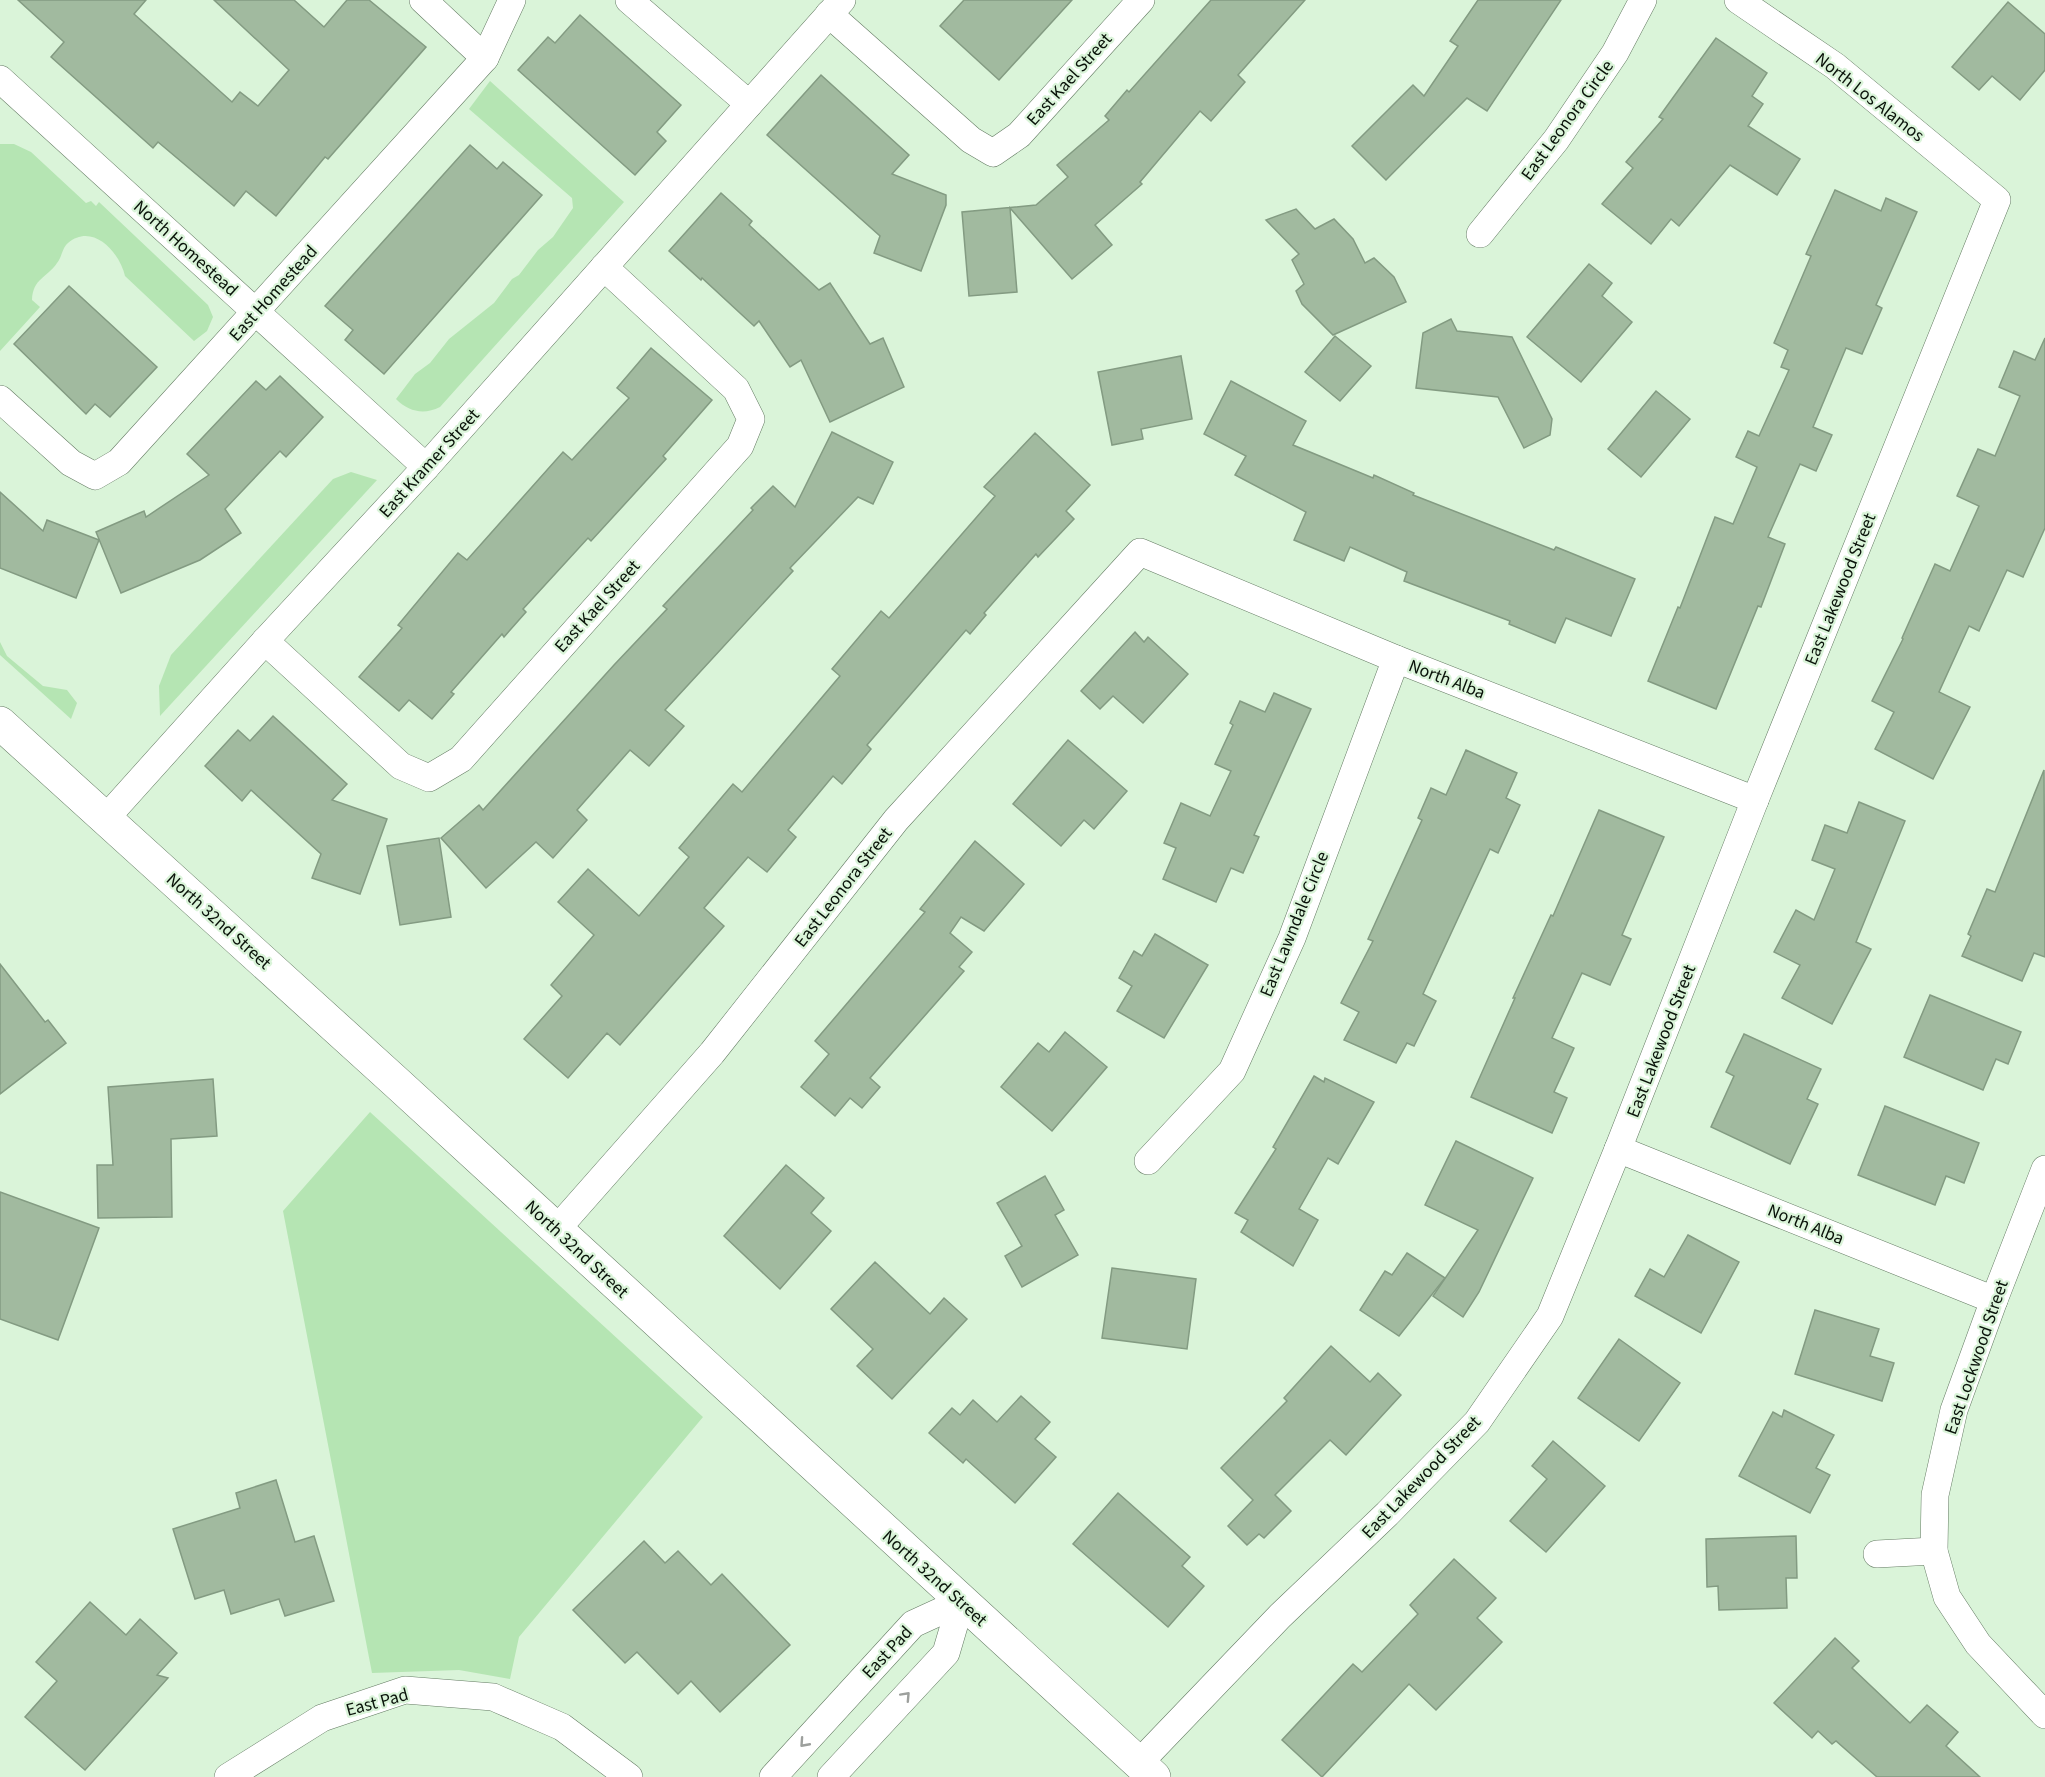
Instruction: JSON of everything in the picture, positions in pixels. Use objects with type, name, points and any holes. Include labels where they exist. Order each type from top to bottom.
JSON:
[{"type":"street","points":[[423,0],[485,58]]},
{"type":"street","name":"East Homestead","points":[[0,399],[71,463],[95,476],[119,462],[485,58],[512,0]]},
{"type":"street","points":[[629,0],[749,104]]},
{"type":"street","name":"East Kael Street","points":[[835,7],[971,140],[993,153],[1019,135],[1141,0]]},
{"type":"street","name":"East Leonora Circle","points":[[1480,234],[1556,140],[1615,53],[1643,0]]},
{"type":"street","name":"North Los Alamos","points":[[1738,0],[1835,66],[1997,200]]},
{"type":"street","name":"East Kramer Street","points":[[106,818],[265,640],[426,467],[835,7]]},
{"type":"street","name":"North Homestead","points":[[0,79],[426,467]]},
{"type":"street","name":"East Lakewood Street","points":[[1146,1770],[1280,1616],[1387,1514],[1476,1422],[1550,1316],[1997,200]]},
{"type":"street","name":"East Kael Street","points":[[265,640],[401,766],[429,778],[461,759],[740,446],[752,419],[736,389],[604,267]]},
{"type":"street","name":"North Alba","points":[[1140,552],[1396,659],[1755,800]]},
{"type":"street","name":"East Leonora Street","points":[[556,1230],[712,1053],[896,820],[1140,552]]},
{"type":"street","name":"East Lawndale Circle","points":[[1148,1161],[1232,1071],[1292,938],[1396,659]]},
{"type":"street","name":"North 32nd Street","points":[[0,723],[1146,1770]]},
{"type":"street","name":"North Alba","points":[[1618,1149],[1994,1300]]},
{"type":"street","name":"East Lockwood Street","points":[[2045,1169],[1954,1410],[1935,1494],[1934,1551],[1947,1598],[1978,1644],[2045,1715]]},
{"type":"street","points":[[1877,1554],[1934,1551]]},
{"type":"street","points":[[831,1777],[946,1653],[961,1602]]},
{"type":"street","name":"East Pad","points":[[773,1777],[913,1624],[961,1602]]},
{"type":"street","name":"East Pad","points":[[228,1777],[322,1718],[405,1690],[494,1697],[562,1727],[629,1777]]},
{"type":"green space","points":[[490,81],[624,202],[440,407],[428,411],[417,411],[406,407],[396,399],[415,374],[430,363],[449,339],[494,303],[512,279],[519,275],[538,250],[553,237],[573,208],[572,198],[469,109]]},
{"type":"green space","points":[[0,144],[14,144],[31,152],[86,203],[91,201],[96,206],[99,202],[208,305],[213,317],[207,331],[194,341],[125,276],[118,258],[104,243],[87,236],[77,237],[66,245],[57,263],[35,287],[32,300],[40,307],[0,351]]},
{"type":"green space","points":[[351,472],[377,480],[160,716],[159,686],[171,655],[333,479]]},
{"type":"green space","points":[[0,642],[7,656],[43,686],[67,690],[77,703],[71,719],[0,655]]},
{"type":"green space","points":[[370,1112],[703,1417],[519,1637],[510,1679],[459,1670],[372,1673],[283,1211]]},
{"type":"building","points":[[18,0],[146,0],[134,14],[232,102],[240,92],[258,106],[289,70],[214,0],[294,0],[324,27],[347,0],[369,0],[426,47],[328,159],[325,157],[276,216],[246,191],[234,206],[158,142],[153,148],[51,57],[64,42]]},
{"type":"building","points":[[964,0],[1072,0],[999,80],[940,26]]},
{"type":"building","points":[[1211,0],[1305,0],[1238,75],[1245,82],[1211,121],[1200,111],[1140,182],[1142,184],[1095,225],[1112,245],[1072,279],[1010,208],[1017,292],[969,296],[962,212],[1036,205],[1068,177],[1057,165],[1109,120],[1105,116],[1127,90],[1129,92]]},
{"type":"building","points":[[1478,0],[1561,0],[1487,111],[1467,98],[1386,180],[1352,146],[1413,85],[1424,96],[1458,46],[1450,41]]},
{"type":"building","points":[[2008,2],[2045,34],[2045,70],[2020,100],[1992,76],[1979,90],[1952,67]]},
{"type":"building","points":[[580,15],[681,105],[657,132],[666,141],[635,175],[518,70],[548,37],[555,43]]},
{"type":"building","points":[[1716,38],[1767,73],[1752,96],[1763,104],[1748,126],[1800,159],[1777,195],[1730,165],[1679,226],[1671,219],[1651,244],[1602,204],[1633,168],[1626,162],[1663,119],[1659,117]]},
{"type":"building","points":[[821,75],[909,155],[892,174],[946,195],[946,205],[921,271],[874,253],[880,236],[767,135]]},
{"type":"building","points":[[470,145],[497,169],[503,162],[542,195],[384,374],[345,340],[353,330],[325,306]]},
{"type":"building","points":[[1835,190],[1881,211],[1886,198],[1917,212],[1876,305],[1882,308],[1862,354],[1846,348],[1813,427],[1832,435],[1816,471],[1800,464],[1768,537],[1785,544],[1761,607],[1758,606],[1716,709],[1648,681],[1678,607],[1680,608],[1715,517],[1733,524],[1757,467],[1736,457],[1748,431],[1759,436],[1789,370],[1781,367],[1788,350],[1774,343],[1811,256],[1806,254]]},
{"type":"building","points":[[721,193],[752,221],[749,225],[819,290],[830,283],[870,344],[883,338],[904,387],[830,422],[801,360],[790,367],[759,321],[754,326],[669,251]]},
{"type":"building","points":[[1296,209],[1315,229],[1334,219],[1353,239],[1365,263],[1374,258],[1394,277],[1406,302],[1333,335],[1302,304],[1296,291],[1304,284],[1292,260],[1299,254],[1266,220]]},
{"type":"building","points":[[1589,264],[1612,283],[1602,296],[1632,322],[1581,382],[1527,337]]},
{"type":"building","points":[[69,286],[157,367],[110,417],[95,404],[86,414],[14,344]]},
{"type":"building","points":[[1451,319],[1457,331],[1512,337],[1552,419],[1550,435],[1524,448],[1498,397],[1416,388],[1423,333]]},
{"type":"building","points":[[1335,336],[1371,366],[1340,401],[1305,372]]},
{"type":"building","points":[[2045,338],[2045,528],[2023,577],[2007,570],[1979,631],[1969,626],[1939,692],[1970,707],[1933,779],[1875,749],[1894,712],[1872,701],[1903,639],[1935,564],[1950,571],[1979,506],[1957,496],[1978,449],[1995,456],[2020,396],[1999,387],[2014,351],[2035,360]]},
{"type":"building","points":[[651,348],[712,400],[663,456],[666,459],[591,541],[588,538],[523,609],[526,612],[504,637],[502,634],[451,692],[454,694],[432,719],[409,700],[399,711],[359,677],[402,628],[398,625],[458,553],[467,560],[563,452],[572,460],[629,398],[617,388]]},
{"type":"building","points":[[1181,356],[1192,419],[1141,429],[1143,439],[1112,445],[1098,372]]},
{"type":"building","points":[[280,376],[323,417],[286,457],[280,451],[225,509],[241,533],[200,560],[121,593],[96,532],[144,511],[146,517],[209,475],[187,454],[256,381],[266,390]]},
{"type":"building","points":[[1231,381],[1306,421],[1293,445],[1373,478],[1374,475],[1414,493],[1413,495],[1554,550],[1556,547],[1635,579],[1611,636],[1566,618],[1555,643],[1509,624],[1510,621],[1404,581],[1407,572],[1350,547],[1344,561],[1294,540],[1306,512],[1235,475],[1246,456],[1204,434]]},
{"type":"building","points":[[1656,391],[1690,419],[1641,477],[1608,449]]},
{"type":"building","points":[[832,432],[893,462],[873,504],[858,497],[790,568],[793,571],[665,710],[684,726],[649,766],[630,750],[577,810],[587,820],[553,858],[536,842],[486,888],[441,838],[479,805],[483,810],[667,609],[663,606],[773,486],[795,507]]},
{"type":"building","points":[[1035,433],[1090,485],[1066,511],[1074,519],[1038,557],[1036,554],[984,613],[986,615],[970,634],[966,630],[867,745],[871,749],[842,784],[833,776],[788,830],[796,837],[767,872],[748,857],[704,908],[724,926],[620,1045],[607,1033],[568,1078],[524,1039],[562,996],[551,985],[594,935],[558,902],[588,869],[639,916],[689,857],[679,848],[733,784],[742,792],[840,676],[832,669],[881,611],[889,618],[995,496],[984,487]]},
{"type":"building","points":[[0,492],[43,531],[47,520],[99,540],[76,598],[0,568]]},
{"type":"building","points":[[1135,632],[1144,642],[1148,637],[1188,674],[1143,723],[1113,696],[1100,709],[1081,691]]},
{"type":"building","points":[[1274,693],[1311,709],[1254,835],[1259,837],[1243,873],[1231,868],[1216,902],[1163,879],[1176,848],[1164,843],[1181,803],[1210,816],[1231,771],[1215,764],[1233,725],[1230,723],[1240,701],[1265,712]]},
{"type":"building","points":[[273,716],[347,784],[332,800],[387,819],[360,894],[312,878],[321,854],[251,790],[242,801],[205,766],[238,730],[250,741]]},
{"type":"building","points":[[1068,740],[1127,791],[1094,829],[1084,820],[1061,846],[1013,804]]},
{"type":"building","points":[[1466,750],[1517,773],[1506,798],[1520,805],[1498,853],[1490,849],[1423,994],[1436,1001],[1414,1046],[1407,1043],[1396,1063],[1344,1040],[1359,1012],[1341,1003],[1373,941],[1368,939],[1422,820],[1418,818],[1431,788],[1446,795]]},
{"type":"building","points":[[2044,770],[2045,957],[2034,953],[2022,981],[1962,956],[1971,936],[1968,934],[1987,889],[1995,892]]},
{"type":"building","points":[[1859,802],[1905,821],[1856,942],[1871,949],[1832,1024],[1782,998],[1800,965],[1774,952],[1796,910],[1814,920],[1835,869],[1812,860],[1825,825],[1847,833]]},
{"type":"building","points":[[1599,810],[1664,837],[1622,935],[1631,939],[1610,985],[1582,973],[1552,1038],[1574,1048],[1554,1092],[1567,1098],[1552,1133],[1471,1097],[1515,998],[1513,998],[1551,915],[1553,916]]},
{"type":"building","points":[[439,838],[451,917],[400,925],[387,846]]},
{"type":"building","points":[[975,841],[1024,884],[984,931],[961,917],[950,933],[972,952],[959,967],[964,971],[870,1078],[880,1087],[862,1108],[850,1098],[835,1116],[801,1087],[829,1054],[815,1041],[925,912],[920,909]]},
{"type":"building","points":[[1155,934],[1208,965],[1164,1038],[1117,1011],[1132,986],[1119,978],[1134,951],[1142,956]]},
{"type":"building","points":[[0,964],[45,1022],[48,1020],[66,1043],[0,1094]]},
{"type":"building","points":[[1930,995],[2021,1032],[2008,1064],[1996,1059],[1983,1090],[1904,1057]]},
{"type":"building","points":[[1065,1032],[1107,1067],[1052,1131],[1001,1087],[1038,1043],[1049,1052]]},
{"type":"building","points":[[1744,1034],[1821,1069],[1807,1099],[1818,1104],[1790,1164],[1711,1127],[1734,1076],[1726,1072]]},
{"type":"building","points":[[1314,1076],[1324,1082],[1325,1078],[1374,1102],[1338,1164],[1328,1158],[1299,1209],[1318,1220],[1293,1266],[1241,1232],[1248,1220],[1235,1213],[1276,1149],[1273,1147]]},
{"type":"building","points":[[213,1079],[217,1136],[171,1139],[172,1217],[98,1218],[97,1165],[113,1165],[108,1087]]},
{"type":"building","points":[[1885,1106],[1979,1143],[1964,1183],[1946,1176],[1935,1205],[1858,1175]]},
{"type":"building","points":[[1456,1141],[1533,1178],[1479,1292],[1463,1317],[1433,1296],[1478,1230],[1425,1205]]},
{"type":"building","points":[[786,1165],[824,1198],[811,1213],[831,1231],[780,1289],[724,1236]]},
{"type":"building","points":[[1045,1176],[1064,1210],[1055,1215],[1078,1255],[1022,1287],[1005,1256],[1022,1246],[997,1203]]},
{"type":"building","points":[[0,1192],[99,1228],[58,1340],[0,1319]]},
{"type":"building","points":[[1688,1235],[1739,1262],[1701,1333],[1635,1296],[1650,1269],[1664,1277]]},
{"type":"building","points":[[1407,1253],[1445,1278],[1399,1336],[1360,1310],[1385,1271],[1392,1275]]},
{"type":"building","points":[[875,1262],[930,1314],[944,1298],[967,1319],[892,1399],[857,1366],[873,1349],[831,1309]]},
{"type":"building","points":[[1112,1268],[1196,1279],[1187,1349],[1102,1338]]},
{"type":"building","points":[[1815,1310],[1879,1329],[1870,1356],[1894,1363],[1882,1401],[1795,1374]]},
{"type":"building","points":[[1619,1339],[1680,1383],[1639,1441],[1578,1398]]},
{"type":"building","points":[[1331,1346],[1370,1382],[1378,1373],[1401,1395],[1346,1455],[1330,1440],[1275,1495],[1291,1511],[1264,1538],[1259,1534],[1247,1545],[1228,1526],[1253,1500],[1221,1468],[1287,1401],[1284,1398]]},
{"type":"building","points":[[1021,1396],[1050,1422],[1035,1439],[1056,1457],[1015,1503],[966,1459],[963,1463],[929,1433],[952,1408],[960,1415],[973,1400],[997,1422]]},
{"type":"building","points":[[1784,1410],[1834,1435],[1816,1468],[1830,1475],[1810,1513],[1739,1476],[1773,1412],[1782,1417]]},
{"type":"building","points":[[1553,1441],[1605,1486],[1546,1552],[1510,1521],[1547,1479],[1532,1466]]},
{"type":"building","points":[[276,1480],[295,1542],[314,1536],[334,1601],[285,1616],[279,1599],[231,1614],[224,1590],[195,1599],[173,1529],[240,1508],[236,1493]]},
{"type":"building","points":[[1118,1493],[1190,1557],[1182,1566],[1204,1586],[1168,1627],[1073,1544]]},
{"type":"building","points":[[1796,1536],[1797,1578],[1786,1578],[1787,1608],[1719,1610],[1718,1586],[1707,1587],[1706,1539]]},
{"type":"building","points":[[644,1541],[665,1563],[678,1551],[711,1585],[722,1574],[790,1645],[720,1712],[691,1681],[678,1694],[637,1652],[625,1663],[573,1610]]},
{"type":"building","points":[[1454,1559],[1496,1598],[1477,1618],[1502,1642],[1436,1710],[1409,1684],[1322,1777],[1282,1740],[1353,1664],[1362,1672],[1418,1614],[1410,1605]]},
{"type":"building","points":[[90,1602],[126,1635],[140,1619],[177,1653],[157,1675],[168,1678],[85,1770],[25,1717],[57,1681],[36,1662]]},
{"type":"building","points":[[1835,1638],[1859,1661],[1852,1668],[1910,1723],[1927,1705],[1958,1732],[1946,1746],[1980,1777],[1877,1777],[1836,1741],[1832,1744],[1818,1731],[1812,1738],[1774,1703]]}]
